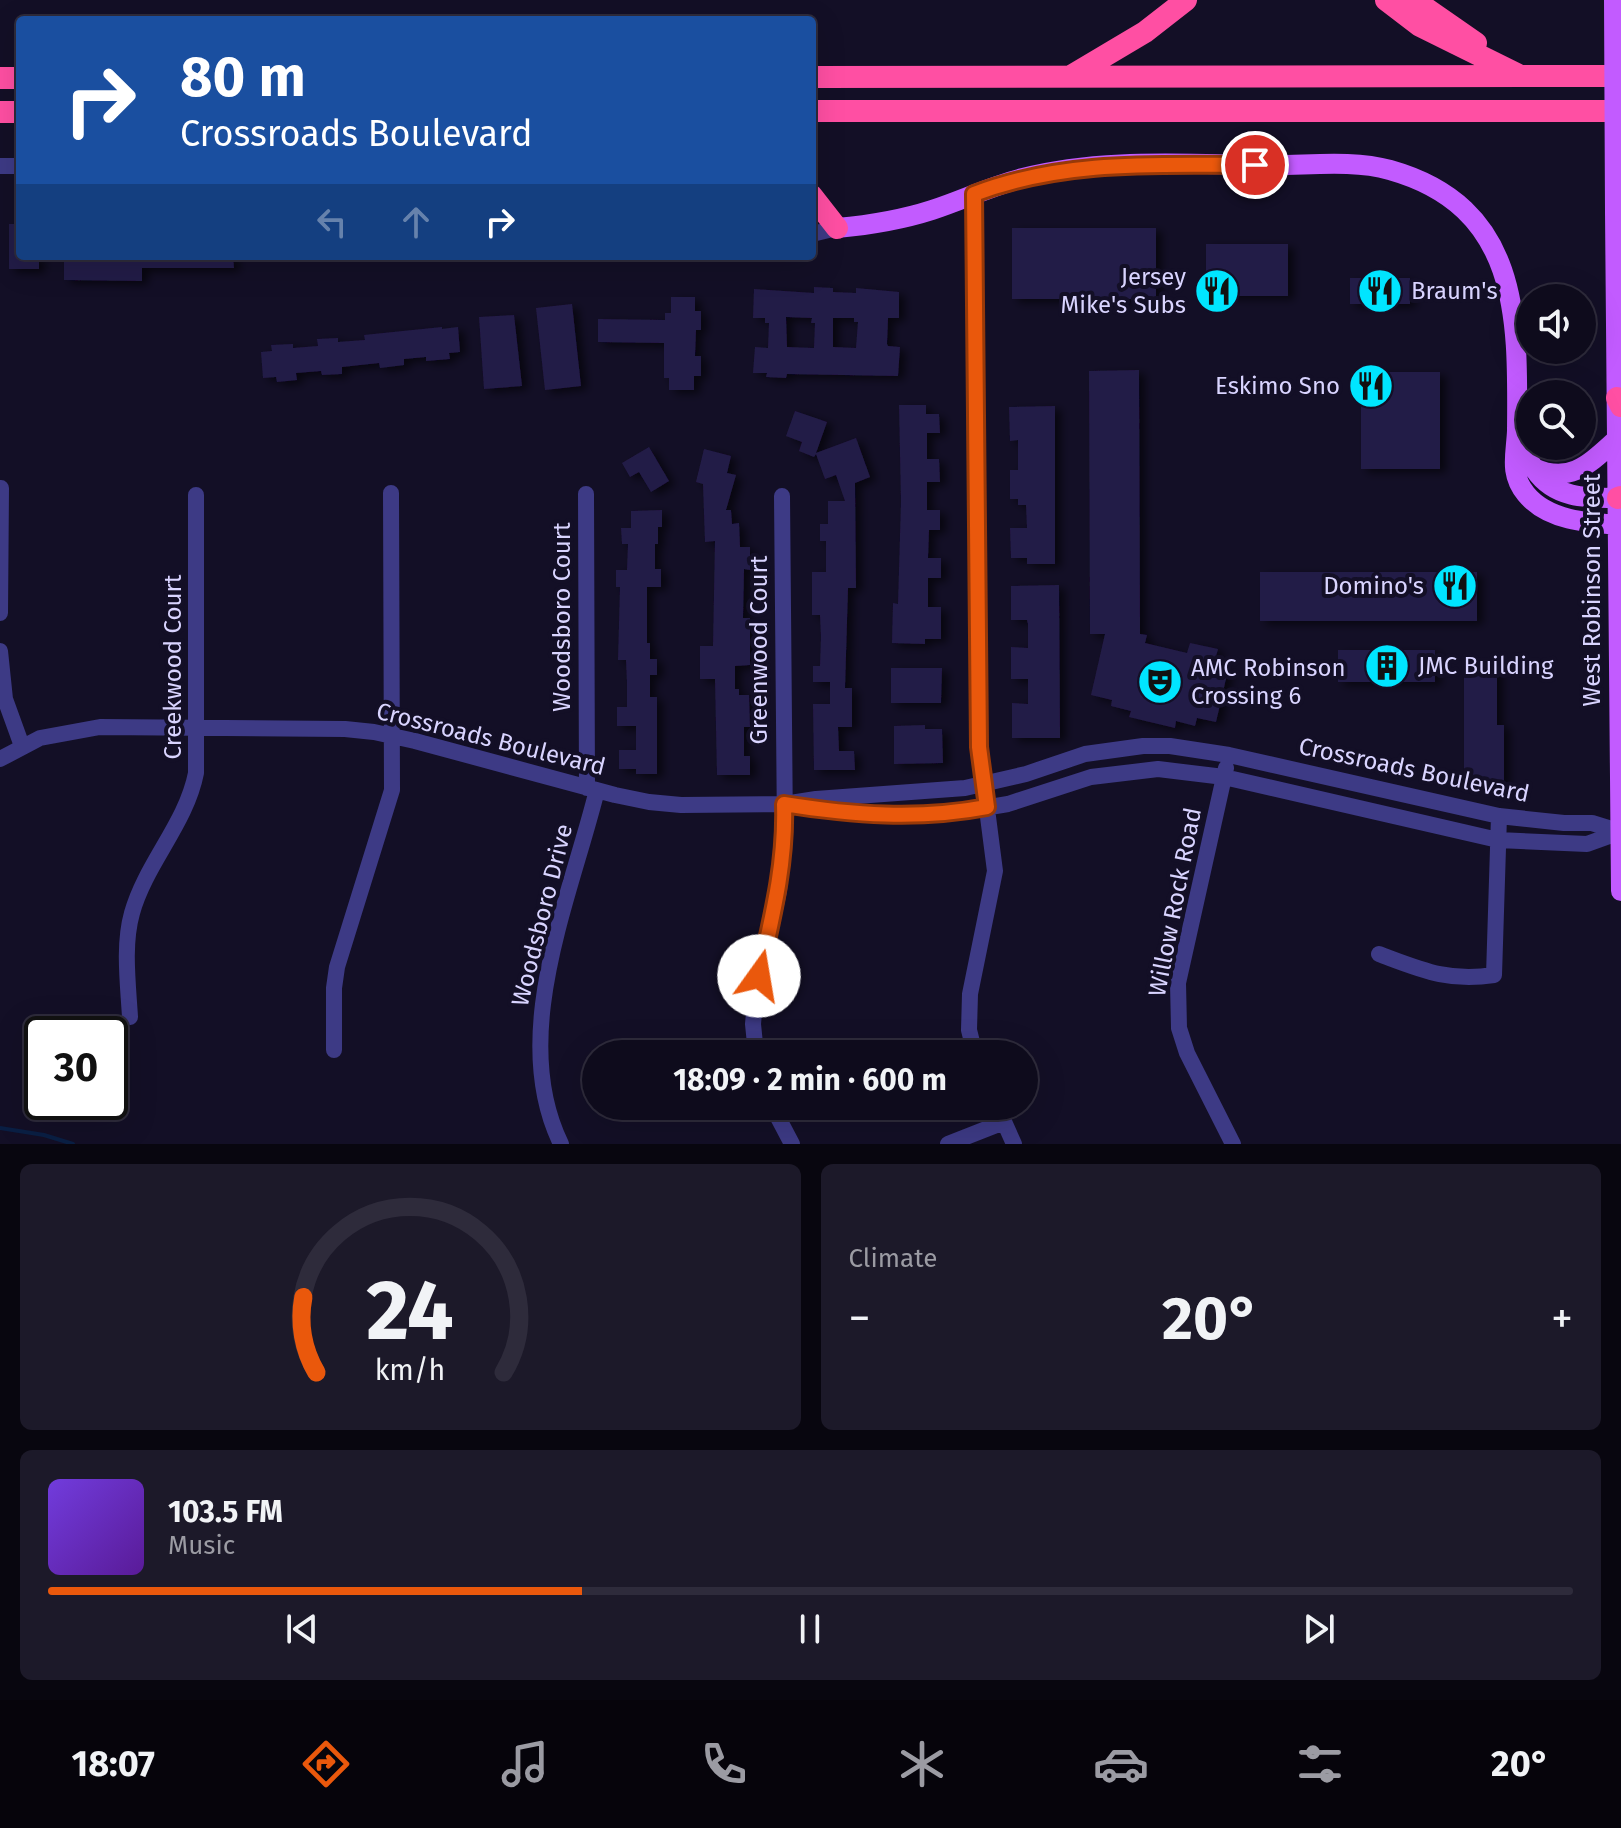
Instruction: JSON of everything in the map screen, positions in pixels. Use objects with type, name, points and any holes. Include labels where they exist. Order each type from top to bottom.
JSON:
[{"type":"highway","points":[[1068,78],[1145,32],[1186,0]]},
{"type":"highway","points":[[1386,0],[1420,26],[1522,76]]},
{"type":"highway","points":[[1414,0],[1522,76]]},
{"type":"highway","points":[[816,77],[1621,76]]},
{"type":"highway","points":[[816,111],[1621,111]]},
{"type":"highway","points":[[1584,111],[1621,129]]},
{"type":"highway","points":[[816,201],[837,228]]},
{"type":"main road","name":"West Robinson Street","points":[[1614,0],[1621,891]]},
{"type":"main road","points":[[837,228],[865,226],[909,216],[1042,173],[1115,166],[1369,166],[1387,169],[1426,183],[1443,193],[1472,218],[1486,236],[1503,268],[1512,301],[1516,407]]},
{"type":"main road","points":[[1533,467],[1553,474],[1577,471],[1617,439]]},
{"type":"main road","points":[[1516,440],[1514,472],[1533,501],[1563,517],[1619,525]]},
{"type":"main road","points":[[1529,460],[1548,484],[1565,494],[1583,498],[1619,498]]},
{"type":"street","points":[[972,1040],[969,1003],[995,871],[979,747],[974,194]]},
{"type":"street","points":[[816,225],[837,228]]},
{"type":"street","points":[[816,233],[837,228]]},
{"type":"street","points":[[0,613],[1,488]]},
{"type":"street","points":[[334,1050],[337,967],[390,802],[393,770],[391,493]]},
{"type":"street","name":"Woodsboro Court","points":[[586,494],[592,789]]},
{"type":"street","name":"Creekwood Court","points":[[130,1017],[128,951],[132,913],[144,882],[190,794],[197,760],[196,495]]},
{"type":"street","name":"Greenwood Court","points":[[755,1040],[755,1002],[779,891],[785,834],[782,496]]},
{"type":"street","points":[[0,651],[5,699],[22,746]]},
{"type":"street","name":"Crossroads Boulevard","points":[[0,759],[22,746],[62,732],[90,728],[325,728],[363,730],[392,736],[592,789],[665,804],[784,804],[893,816],[954,813],[1008,804],[1107,774],[1158,769],[1224,777],[1498,840],[1587,844],[1621,832]]},
{"type":"street","name":"Crossroads Boulevard","points":[[784,804],[965,788],[1026,774],[1085,754],[1170,746],[1229,755],[1499,816],[1592,823],[1621,832]]},
{"type":"street","name":"Willow Rock Road","points":[[1229,755],[1178,983],[1177,1013],[1187,1053],[1233,1144]]},
{"type":"street","name":"Woodsboro Drive","points":[[561,1144],[547,1104],[542,1077],[540,1018],[592,789]]},
{"type":"street","points":[[1379,954],[1445,977],[1467,979],[1494,975],[1499,816]]},
{"type":"street","points":[[779,1120],[792,1144]]},
{"type":"street","points":[[948,1144],[1004,1122],[1014,1144]]},
{"type":"building","points":[[9,224],[16,224],[16,260],[39,260],[39,269],[9,269]]},
{"type":"building","points":[[1012,228],[1156,228],[1156,299],[1012,299]]},
{"type":"building","points":[[1206,244],[1288,244],[1288,296],[1206,296]]},
{"type":"building","points":[[64,260],[233,260],[234,268],[142,268],[142,281],[64,280]]},
{"type":"building","name":"Braum's","points":[[1350,278],[1410,278],[1410,304],[1350,304]]},
{"type":"building","points":[[814,287],[833,288],[833,292],[856,293],[856,288],[899,292],[899,318],[888,318],[887,344],[900,347],[898,376],[787,374],[786,378],[753,373],[755,347],[768,348],[769,323],[765,323],[765,318],[753,318],[754,289],[814,293]],"holes":[[[786,317],[812,318],[811,323],[815,323],[814,348],[787,347]],[[833,318],[854,318],[854,322],[858,322],[856,348],[833,347]]]},
{"type":"building","points":[[671,297],[695,297],[695,311],[701,311],[701,330],[696,330],[695,356],[701,356],[701,376],[694,376],[694,390],[669,390],[669,378],[664,378],[664,343],[598,342],[598,319],[665,320],[665,313],[671,313]]},
{"type":"building","points":[[572,304],[581,386],[545,390],[536,308]]},
{"type":"building","points":[[514,315],[522,386],[484,389],[479,317]]},
{"type":"building","points":[[458,327],[460,352],[449,353],[450,359],[404,359],[404,365],[380,368],[379,363],[342,367],[342,374],[322,375],[321,371],[296,373],[297,380],[277,382],[276,377],[263,378],[261,352],[272,351],[271,345],[293,344],[293,348],[318,346],[317,339],[338,338],[338,342],[365,340],[364,335]]},
{"type":"building","points":[[1139,370],[1140,634],[1147,635],[1145,643],[1187,653],[1190,643],[1218,649],[1213,667],[1228,670],[1216,722],[1197,718],[1195,726],[1176,721],[1175,728],[1129,717],[1131,711],[1111,706],[1112,700],[1091,695],[1105,634],[1090,634],[1089,371]]},
{"type":"building","points":[[1361,372],[1440,372],[1440,469],[1361,469]]},
{"type":"building","points":[[899,405],[926,405],[926,414],[939,414],[940,433],[927,433],[927,459],[939,459],[940,482],[927,482],[927,510],[940,510],[940,530],[929,530],[928,558],[941,558],[941,578],[928,578],[928,607],[941,607],[941,639],[925,639],[925,644],[892,643],[893,603],[898,604],[901,502]]},
{"type":"building","points":[[1055,406],[1055,564],[1027,564],[1027,558],[1011,558],[1010,528],[1027,528],[1026,505],[1018,505],[1018,499],[1010,499],[1010,470],[1018,470],[1018,440],[1010,441],[1009,407]]},
{"type":"building","points":[[795,411],[827,422],[816,453],[856,438],[870,477],[855,483],[856,588],[848,588],[845,688],[852,688],[852,727],[838,727],[839,751],[854,751],[855,770],[814,770],[813,704],[830,704],[830,682],[813,682],[813,666],[820,666],[821,637],[820,615],[812,615],[812,572],[826,572],[826,541],[820,541],[820,524],[828,524],[828,501],[845,501],[836,475],[825,479],[816,454],[814,457],[799,451],[802,442],[786,436]]},
{"type":"building","points":[[649,447],[669,481],[651,492],[639,472],[630,477],[622,463]]},
{"type":"building","points":[[704,449],[731,456],[727,473],[736,475],[726,510],[731,510],[732,524],[739,523],[740,547],[750,547],[750,570],[744,569],[743,618],[750,618],[750,665],[735,666],[735,689],[739,689],[739,695],[749,695],[750,727],[744,727],[744,756],[750,756],[750,775],[717,775],[715,679],[700,679],[700,646],[713,646],[715,541],[705,542],[703,484],[696,482]]},
{"type":"building","points":[[662,510],[662,527],[658,527],[658,544],[655,544],[655,569],[661,569],[661,587],[647,587],[647,643],[650,643],[650,659],[657,659],[657,675],[650,675],[650,697],[657,697],[657,774],[636,774],[636,769],[619,769],[619,750],[636,750],[636,726],[617,726],[617,707],[627,707],[627,683],[626,660],[618,660],[620,587],[616,587],[616,570],[627,570],[628,544],[622,544],[621,528],[631,528],[631,511]]},
{"type":"building","points":[[1260,572],[1477,572],[1477,621],[1260,621]]},
{"type":"building","points":[[1059,585],[1060,738],[1012,738],[1012,703],[1028,704],[1028,679],[1011,679],[1011,647],[1028,648],[1028,624],[1027,620],[1011,620],[1011,586]]},
{"type":"building","name":"JMC Building","points":[[1338,650],[1435,650],[1435,682],[1338,682]]},
{"type":"building","points":[[1464,666],[1497,666],[1497,725],[1504,725],[1504,783],[1464,783]]},
{"type":"building","points":[[891,668],[942,668],[941,703],[891,703]]},
{"type":"building","points":[[925,725],[925,729],[942,729],[943,763],[894,764],[894,726]]},
{"type":"waterway","points":[[0,1128],[44,1135],[73,1144]]},
{"type":"place","name":"Jersey Mike's Subs","points":[[1217,291]]},
{"type":"place","name":"Braum's","points":[[1380,291]]},
{"type":"place","name":"Eskimo Sno","points":[[1371,386]]},
{"type":"place","name":"Domino's","points":[[1455,586]]},
{"type":"place","name":"JMC Building","points":[[1387,666]]},
{"type":"place","name":"AMC Robinson Crossing 6","points":[[1160,682]]},
{"type":"route","points":[[759,976],[779,891],[785,834],[784,804],[893,816],[954,813],[987,807],[979,747],[974,194],[1021,178],[1078,168],[1255,165]]}]
